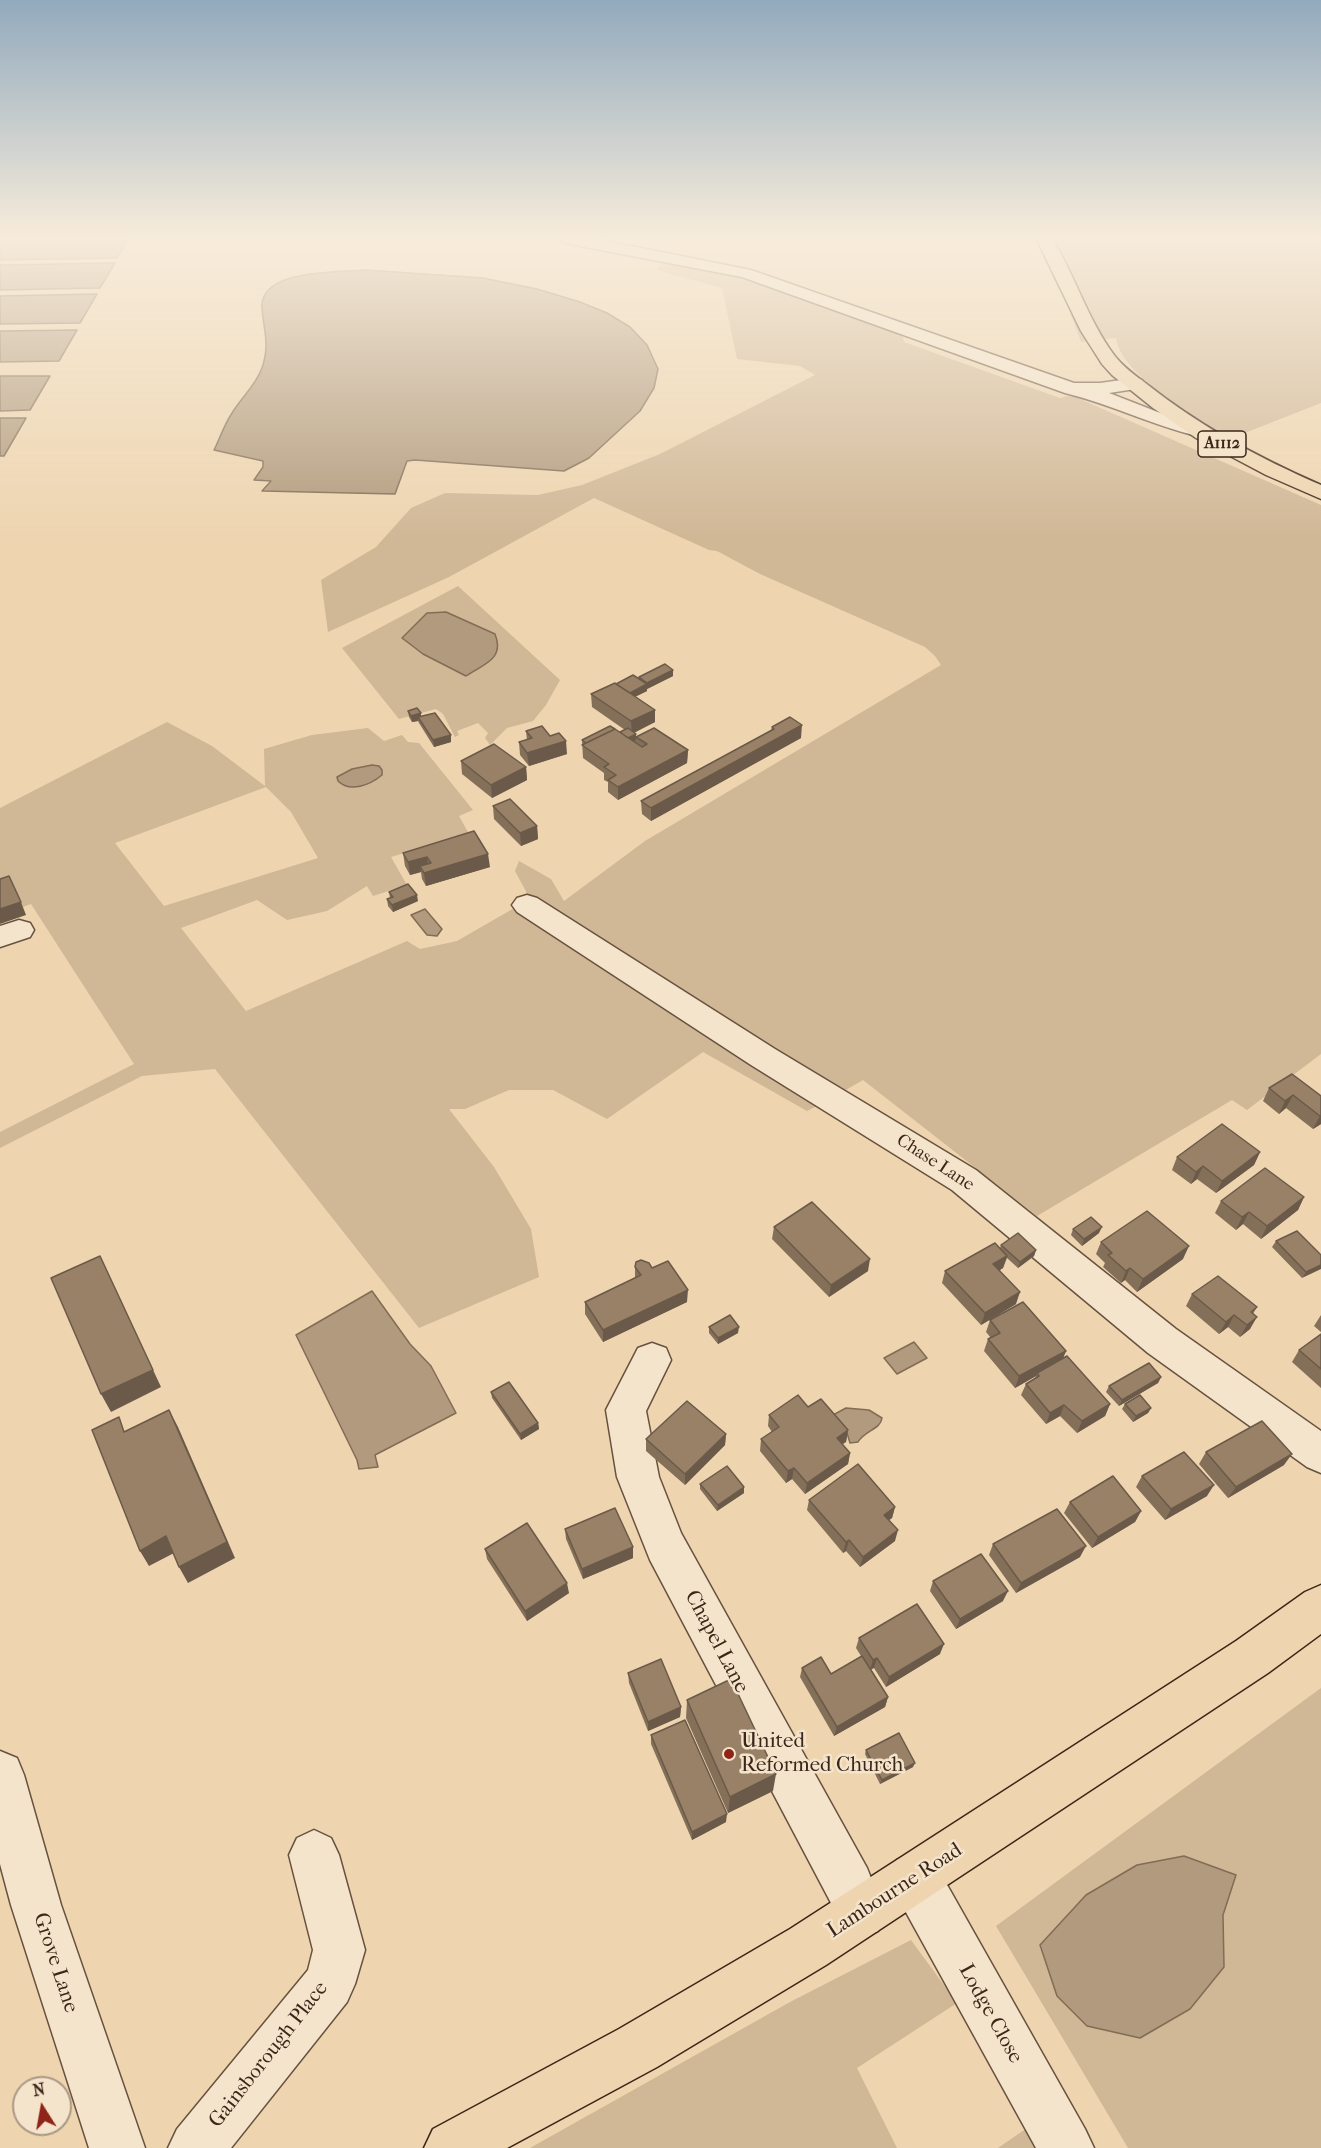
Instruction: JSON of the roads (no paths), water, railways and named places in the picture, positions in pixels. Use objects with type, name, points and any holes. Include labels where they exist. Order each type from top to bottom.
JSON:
[{"type":"main road","name":"A1112","points":[[1094,338],[1109,362],[1197,430],[1237,453],[1320,491]]},
{"type":"main road","name":"Lambourne Road","points":[[452,2148],[638,2048],[808,1947],[1252,1657],[1321,1607]]},
{"type":"street","points":[[931,338],[1062,386],[1085,390],[1126,408],[1197,430]]},
{"type":"street","points":[[1085,390],[1135,384]]},
{"type":"street","name":"Chase Lane","points":[[527,905],[764,1057],[964,1180],[1162,1341],[1321,1454]]},
{"type":"street","name":"Chapel Lane","points":[[652,1360],[626,1410],[638,1477],[665,1545],[849,1886],[860,1913]]},
{"type":"street","name":"Grove Lane","points":[[0,1776],[36,1905],[117,2148]]},
{"type":"street","name":"Gainsborough Place","points":[[196,2148],[329,1984],[339,1950],[314,1855]]},
{"type":"street","name":"Lodge Close","points":[[915,1878],[1066,2148]]},
{"type":"place","name":"United Reformed Church","points":[[729,1754]]}]
